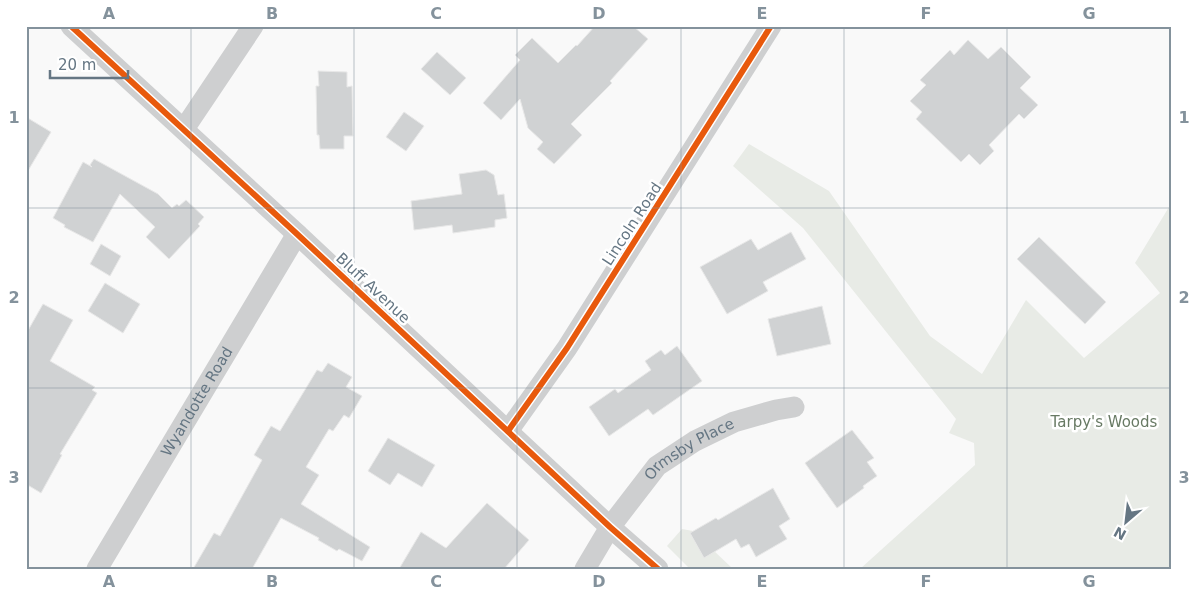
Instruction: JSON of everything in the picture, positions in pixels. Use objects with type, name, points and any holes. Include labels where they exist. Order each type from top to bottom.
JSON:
[{"type":"street","name":"Bluff Avenue","points":[[71,26],[297,234],[610,527],[658,569]]},
{"type":"street","points":[[184,129],[253,26]]},
{"type":"street","name":"Lincoln Road","points":[[508,431],[567,348],[771,26]]},
{"type":"street","name":"Wyandotte Road","points":[[97,569],[297,234]]},
{"type":"street","name":"Ormsby Place","points":[[610,527],[657,466],[695,441],[734,422],[794,407]]},
{"type":"street","points":[[585,569],[610,527]]},
{"type":"green space","name":"Tarpy's Woods","points":[[749,144],[829,191],[930,336],[982,374],[1026,300],[1084,358],[1160,293],[1135,263],[1172,202],[1172,569],[860,569],[975,465],[974,443],[949,433],[956,419],[803,228],[733,166]]},
{"type":"green space","points":[[682,529],[693,531],[733,569],[690,569],[667,546]]},
{"type":"building","points":[[595,26],[633,26],[648,39],[610,81],[612,83],[571,124],[582,135],[554,164],[537,149],[543,142],[528,128],[520,99],[501,120],[483,103],[520,60],[515,55],[532,38],[558,63]]},
{"type":"building","points":[[968,40],[988,59],[1001,47],[1031,77],[1020,88],[1038,105],[1024,119],[1019,114],[989,145],[994,151],[980,165],[969,154],[961,162],[916,119],[922,112],[910,101],[926,85],[920,80],[950,50],[954,55]]},
{"type":"building","points":[[437,52],[466,78],[450,95],[421,69]]},
{"type":"building","points":[[318,71],[347,72],[347,87],[352,86],[353,136],[344,136],[344,149],[320,149],[319,135],[317,135],[316,86],[319,86]]},
{"type":"building","points":[[404,112],[424,126],[406,151],[386,137]]},
{"type":"building","points":[[26,117],[51,132],[26,174]]},
{"type":"building","points":[[94,159],[158,194],[172,208],[177,204],[179,206],[186,200],[204,217],[198,224],[200,226],[169,259],[146,237],[155,227],[120,194],[93,242],[64,227],[65,225],[53,218],[83,162],[92,167],[90,165]]},
{"type":"building","points":[[486,170],[494,175],[498,195],[504,194],[507,218],[495,220],[495,227],[453,233],[452,225],[414,230],[411,201],[462,194],[459,174]]},
{"type":"building","points":[[791,232],[806,259],[763,282],[768,291],[727,314],[700,267],[751,239],[758,250]]},
{"type":"building","points":[[1039,237],[1106,302],[1085,324],[1017,259]]},
{"type":"building","points":[[101,244],[121,256],[110,276],[90,264]]},
{"type":"building","points":[[105,283],[140,304],[123,333],[88,311]]},
{"type":"building","points":[[43,304],[73,320],[50,361],[95,387],[92,390],[97,393],[60,454],[62,455],[41,493],[26,484],[26,334]]},
{"type":"building","points":[[822,306],[831,344],[777,356],[768,319]]},
{"type":"building","points":[[677,346],[702,381],[653,415],[648,409],[609,436],[589,407],[615,389],[618,393],[651,370],[645,361],[661,350],[665,355]]},
{"type":"building","points":[[328,363],[352,377],[346,387],[362,396],[349,418],[344,415],[333,431],[329,429],[306,467],[319,475],[301,504],[370,547],[362,561],[339,549],[337,551],[318,540],[319,538],[281,518],[252,569],[193,569],[214,533],[220,536],[262,460],[254,455],[271,426],[280,431],[317,370],[322,372]]},
{"type":"building","points":[[852,430],[874,458],[867,462],[877,476],[837,508],[805,463]]},
{"type":"building","points":[[388,438],[435,465],[422,487],[398,473],[390,485],[368,471]]},
{"type":"building","points":[[773,488],[790,519],[779,526],[787,539],[756,557],[749,544],[741,548],[736,539],[704,558],[690,533],[716,518],[718,520]]},
{"type":"building","points":[[487,503],[529,540],[504,569],[399,569],[421,532],[446,548]]},
{"type":"cycle path","points":[[71,26],[297,234],[610,527],[658,569]]},
{"type":"cycle path","points":[[508,431],[567,348],[771,26]]}]
